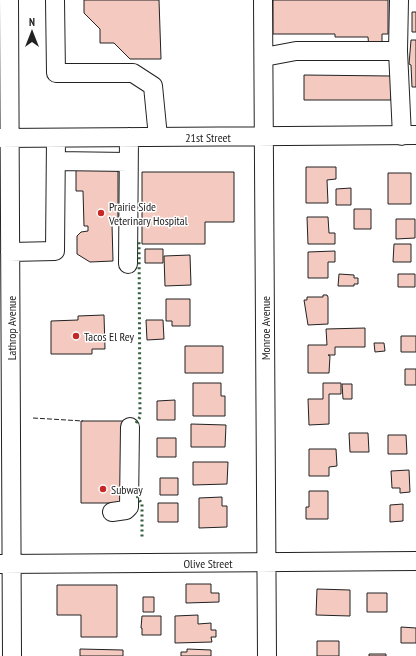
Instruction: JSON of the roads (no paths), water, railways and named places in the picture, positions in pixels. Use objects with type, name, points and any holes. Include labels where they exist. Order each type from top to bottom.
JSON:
[{"type":"street","name":"Lathrop Avenue","points":[[9,0],[5,34],[5,138],[10,252],[5,280],[6,564],[12,656]]},
{"type":"street","points":[[55,0],[56,73],[133,73],[153,86],[158,137]]},
{"type":"street","name":"Monroe Avenue","points":[[263,0],[267,656]]},
{"type":"street","points":[[399,0],[398,51],[409,135]]},
{"type":"street","points":[[264,57],[296,51],[398,51]]},
{"type":"street","name":"21st Street","points":[[5,138],[409,135]]},
{"type":"street","points":[[128,264],[129,137]]},
{"type":"street","points":[[10,252],[55,251],[56,138]]},
{"type":"street","points":[[56,161],[128,162]]},
{"type":"street","points":[[112,512],[126,510],[129,507],[130,427]]},
{"type":"street","name":"Olive Street","points":[[6,564],[416,561]]},
{"type":"place","name":"Prairie Side Veterinary Hospital","points":[[101,213]]},
{"type":"place","name":"Tacos El Rey","points":[[76,336]]},
{"type":"place","name":"Subway","points":[[103,489]]}]
